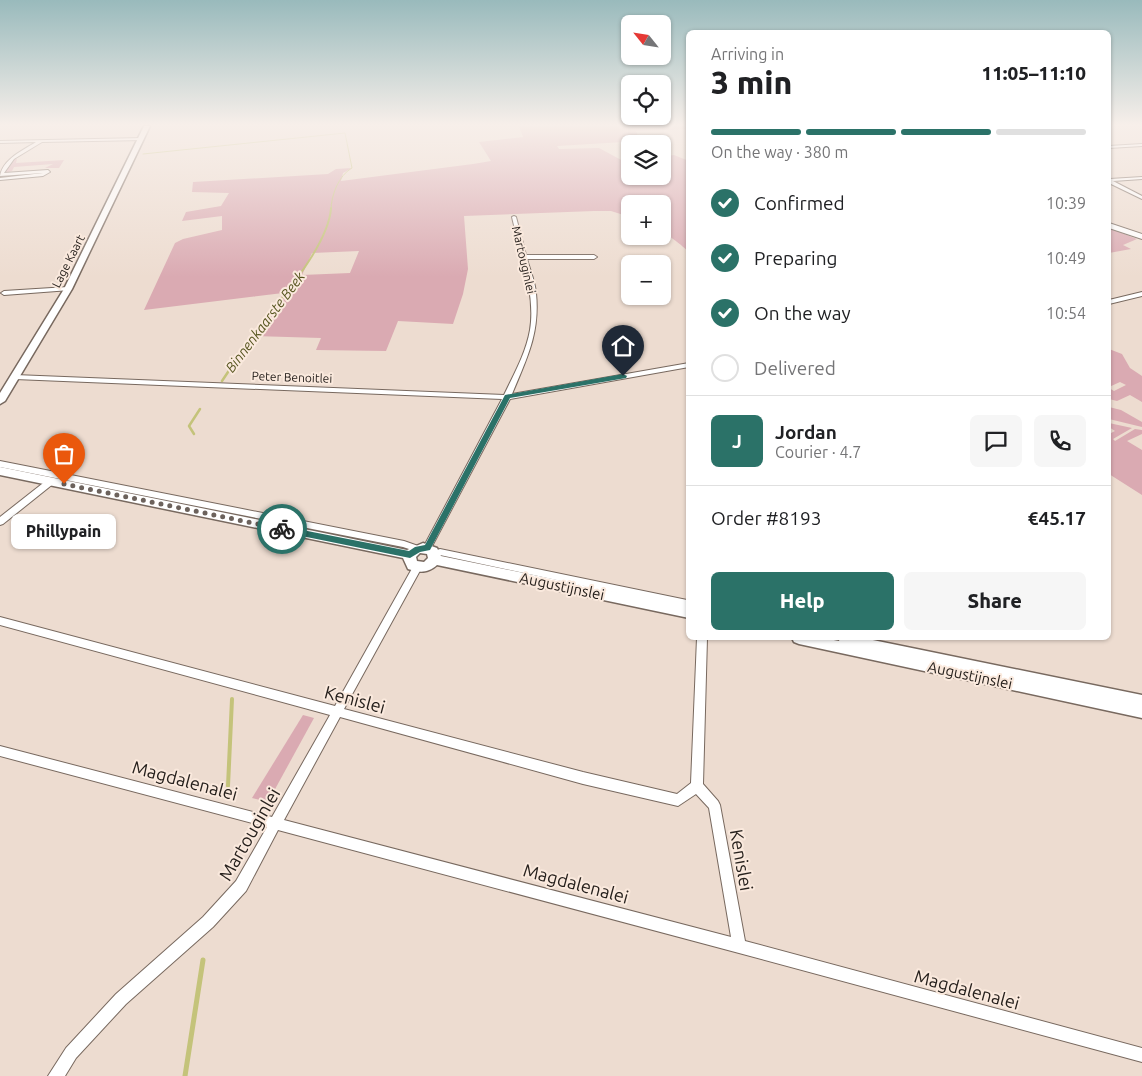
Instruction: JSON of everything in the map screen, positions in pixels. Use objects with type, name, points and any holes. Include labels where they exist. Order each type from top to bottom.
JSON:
[{"type":"main road","points":[[1111,226],[1142,237]]},
{"type":"street","name":"Lage Kaart","points":[[0,401],[68,289],[124,176]]},
{"type":"street","points":[[1111,180],[1142,178]]},
{"type":"street","points":[[1111,181],[1142,198]]},
{"type":"street","name":"Martouginlei","points":[[425,553],[508,397],[521,368],[533,329],[533,292],[514,217]]},
{"type":"street","points":[[525,257],[594,257]]},
{"type":"street","points":[[4,293],[68,289]]},
{"type":"street","points":[[1111,302],[1142,294]]},
{"type":"street","name":"Peter Benoitlei","points":[[15,377],[508,397],[686,366]]},
{"type":"street","name":"Augustijnslei","points":[[0,464],[395,542],[425,553]]},
{"type":"street","name":"Augustijnslei","points":[[0,471],[425,553],[686,610]]},
{"type":"street","points":[[0,522],[50,482]]},
{"type":"street","points":[[425,553],[426,567],[417,568],[410,563],[425,553]]},
{"type":"street","name":"Martouginlei","points":[[56,1076],[71,1054],[121,999],[208,922],[241,886],[417,568]]},
{"type":"street","name":"Kenislei","points":[[0,621],[583,778],[678,800],[698,786],[714,804],[739,946]]},
{"type":"street","points":[[698,786],[702,640]]},
{"type":"street","name":"Augustijnslei","points":[[808,640],[1142,711]]},
{"type":"street","name":"Augustijnslei","points":[[839,640],[883,647],[1142,702]]},
{"type":"street","name":"Magdalenalei","points":[[0,751],[739,946],[1142,1056]]},
{"type":"shaded area","points":[[291,176],[342,176],[341,181],[378,176],[621,176],[621,185],[671,185],[671,176],[686,176],[686,249],[671,237],[671,195],[621,195],[621,214],[611,211],[594,211],[464,216],[468,269],[463,294],[453,324],[398,321],[386,351],[316,350],[321,338],[252,336],[288,288],[283,293],[144,310],[175,243],[183,239],[222,230],[222,216],[182,221],[186,212],[221,206],[229,193],[192,192],[193,182]],"holes":[[[359,251],[350,273],[302,275],[312,253]]]},
{"type":"shaded area","points":[[1111,229],[1137,239],[1123,245],[1131,249],[1111,253]]},
{"type":"shaded area","points":[[1111,350],[1122,354],[1130,368],[1142,376],[1142,402],[1130,395],[1117,401],[1111,400],[1111,389],[1114,391],[1126,385],[1120,382],[1111,386]]},
{"type":"shaded area","points":[[1111,408],[1121,410],[1142,422],[1142,427],[1111,419]]},
{"type":"shaded area","points":[[1111,423],[1132,428],[1113,439],[1115,441],[1135,429],[1142,430],[1142,434],[1127,441],[1142,450],[1142,495],[1111,475],[1111,433],[1115,431],[1111,428]]},
{"type":"shaded area","points":[[303,715],[314,718],[268,802],[252,798]]},
{"type":"waterway","points":[[331,210],[332,198],[342,176]]},
{"type":"waterway","name":"Binnenkaarste Beek","points":[[270,314],[298,278],[316,249],[329,221],[331,208]]},
{"type":"waterway","name":"Binnenkaarste Beek","points":[[222,381],[252,336],[271,313]]},
{"type":"waterway","name":"Binnenkaarste Beek","points":[[194,434],[189,426],[200,409]]},
{"type":"waterway","name":"Binnenkaarste Beek","points":[[228,786],[232,699]]},
{"type":"waterway","name":"Binnenkaarste Beek","points":[[185,1076],[203,960]]},
{"type":"way so far","points":[[64,484],[282,529]]},
{"type":"place","name":"Phillypain","points":[[64,484]]},
{"type":"route","points":[[282,529],[410,555],[415,550],[427,548],[508,397],[623,376]]}]
